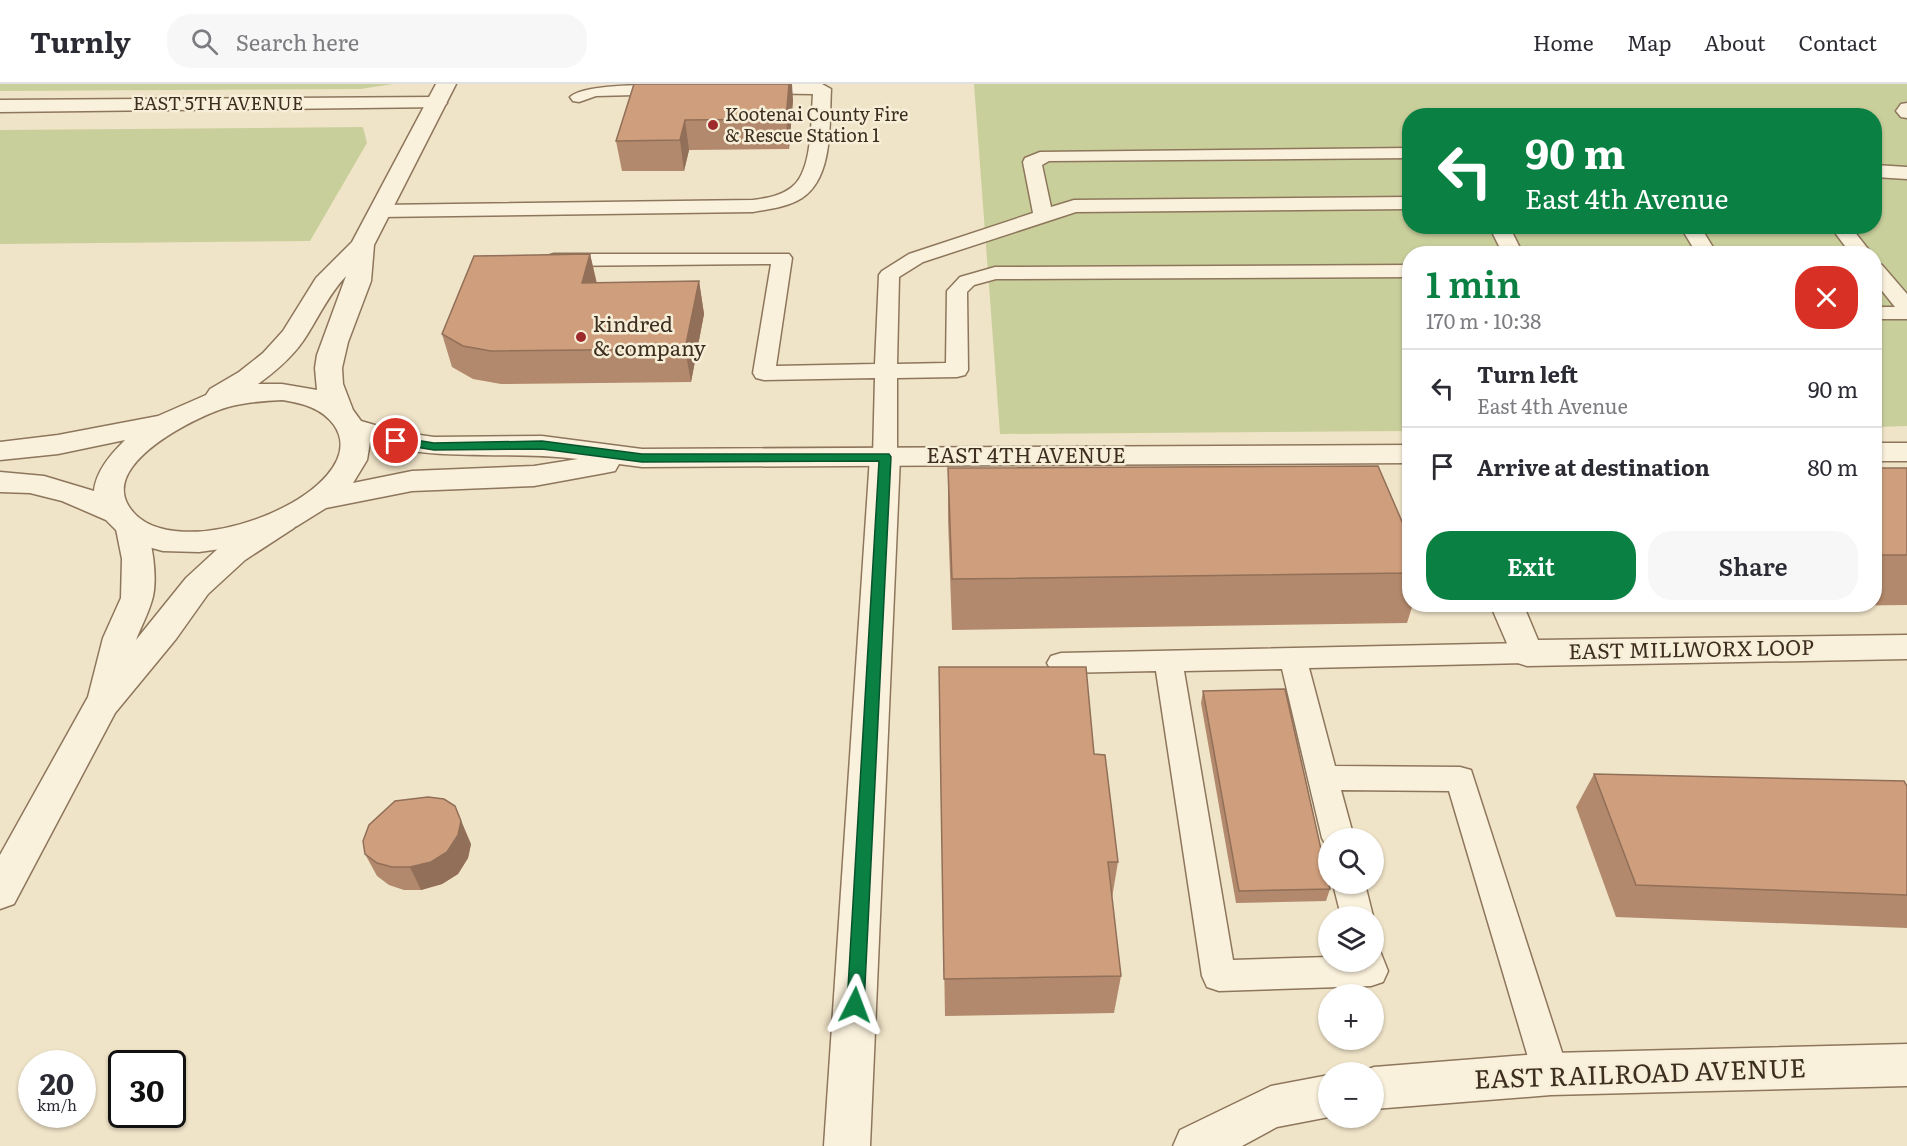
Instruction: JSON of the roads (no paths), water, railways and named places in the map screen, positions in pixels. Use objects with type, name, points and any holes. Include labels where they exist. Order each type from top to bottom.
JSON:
[{"type":"street","points":[[0,451],[26,450],[103,437],[166,421],[202,405],[249,378],[273,359],[294,334],[325,283],[362,245],[441,93]]},
{"type":"street","name":"EAST 5TH AVENUE","points":[[0,106],[441,93]]},
{"type":"street","points":[[0,892],[102,704],[164,630],[197,586],[234,552],[318,500],[343,475],[355,450],[346,419],[329,380],[331,358],[358,282],[362,245]]},
{"type":"street","points":[[202,405],[241,395],[279,393],[313,398],[346,419]]},
{"type":"street","name":"EAST 4TH AVENUE","points":[[346,419],[396,441],[434,446],[542,445],[642,458],[1402,454]]},
{"type":"street","points":[[102,704],[120,639],[136,598],[138,559],[108,489],[117,465],[137,442],[166,421]]},
{"type":"street","points":[[1882,452],[1907,452]]},
{"type":"street","points":[[847,1146],[885,457]]},
{"type":"street","name":"EAST 4TH AVENUE","points":[[318,500],[412,481],[534,476],[642,458]]},
{"type":"street","points":[[0,482],[44,485],[90,500],[162,540],[200,542],[242,535],[282,521]]},
{"type":"street","points":[[1509,612],[1527,653]]},
{"type":"street","name":"EAST MILLWORX LOOP","points":[[1527,653],[1907,647]]},
{"type":"street","name":"EAST RAILROAD AVENUE","points":[[1384,1087],[1551,1074],[1907,1065]]},
{"type":"street","points":[[1196,1146],[1271,1107],[1318,1098]]},
{"type":"lane","points":[[379,211],[753,206],[784,200],[802,189],[816,159],[822,89],[742,89]]},
{"type":"lane","points":[[579,97],[593,91],[685,90]]},
{"type":"lane","points":[[1907,108],[1905,111],[1907,113]]},
{"type":"lane","points":[[1043,216],[1032,162],[1046,156],[1402,153]]},
{"type":"lane","points":[[1882,171],[1907,172]]},
{"type":"lane","points":[[885,457],[889,275],[916,258],[1074,206],[1402,203]]},
{"type":"lane","points":[[1846,234],[1855,246]]},
{"type":"lane","points":[[980,238],[1015,273]]},
{"type":"lane","points":[[534,260],[782,258],[764,373],[957,370],[957,291],[975,278],[995,273],[1402,271]]},
{"type":"lane","points":[[1882,277],[1907,307]]},
{"type":"lane","points":[[1882,313],[1907,314]]},
{"type":"lane","points":[[1061,663],[1527,653]]},
{"type":"lane","points":[[1293,658],[1336,828]]},
{"type":"lane","points":[[1168,661],[1219,976],[1341,972]]},
{"type":"lane","points":[[1323,778],[1460,779],[1551,1074]]},
{"type":"place","name":"Kootenai County Fire & Rescue Station 1","points":[[713,125]]},
{"type":"place","name":"kindred & company","points":[[581,337]]}]
